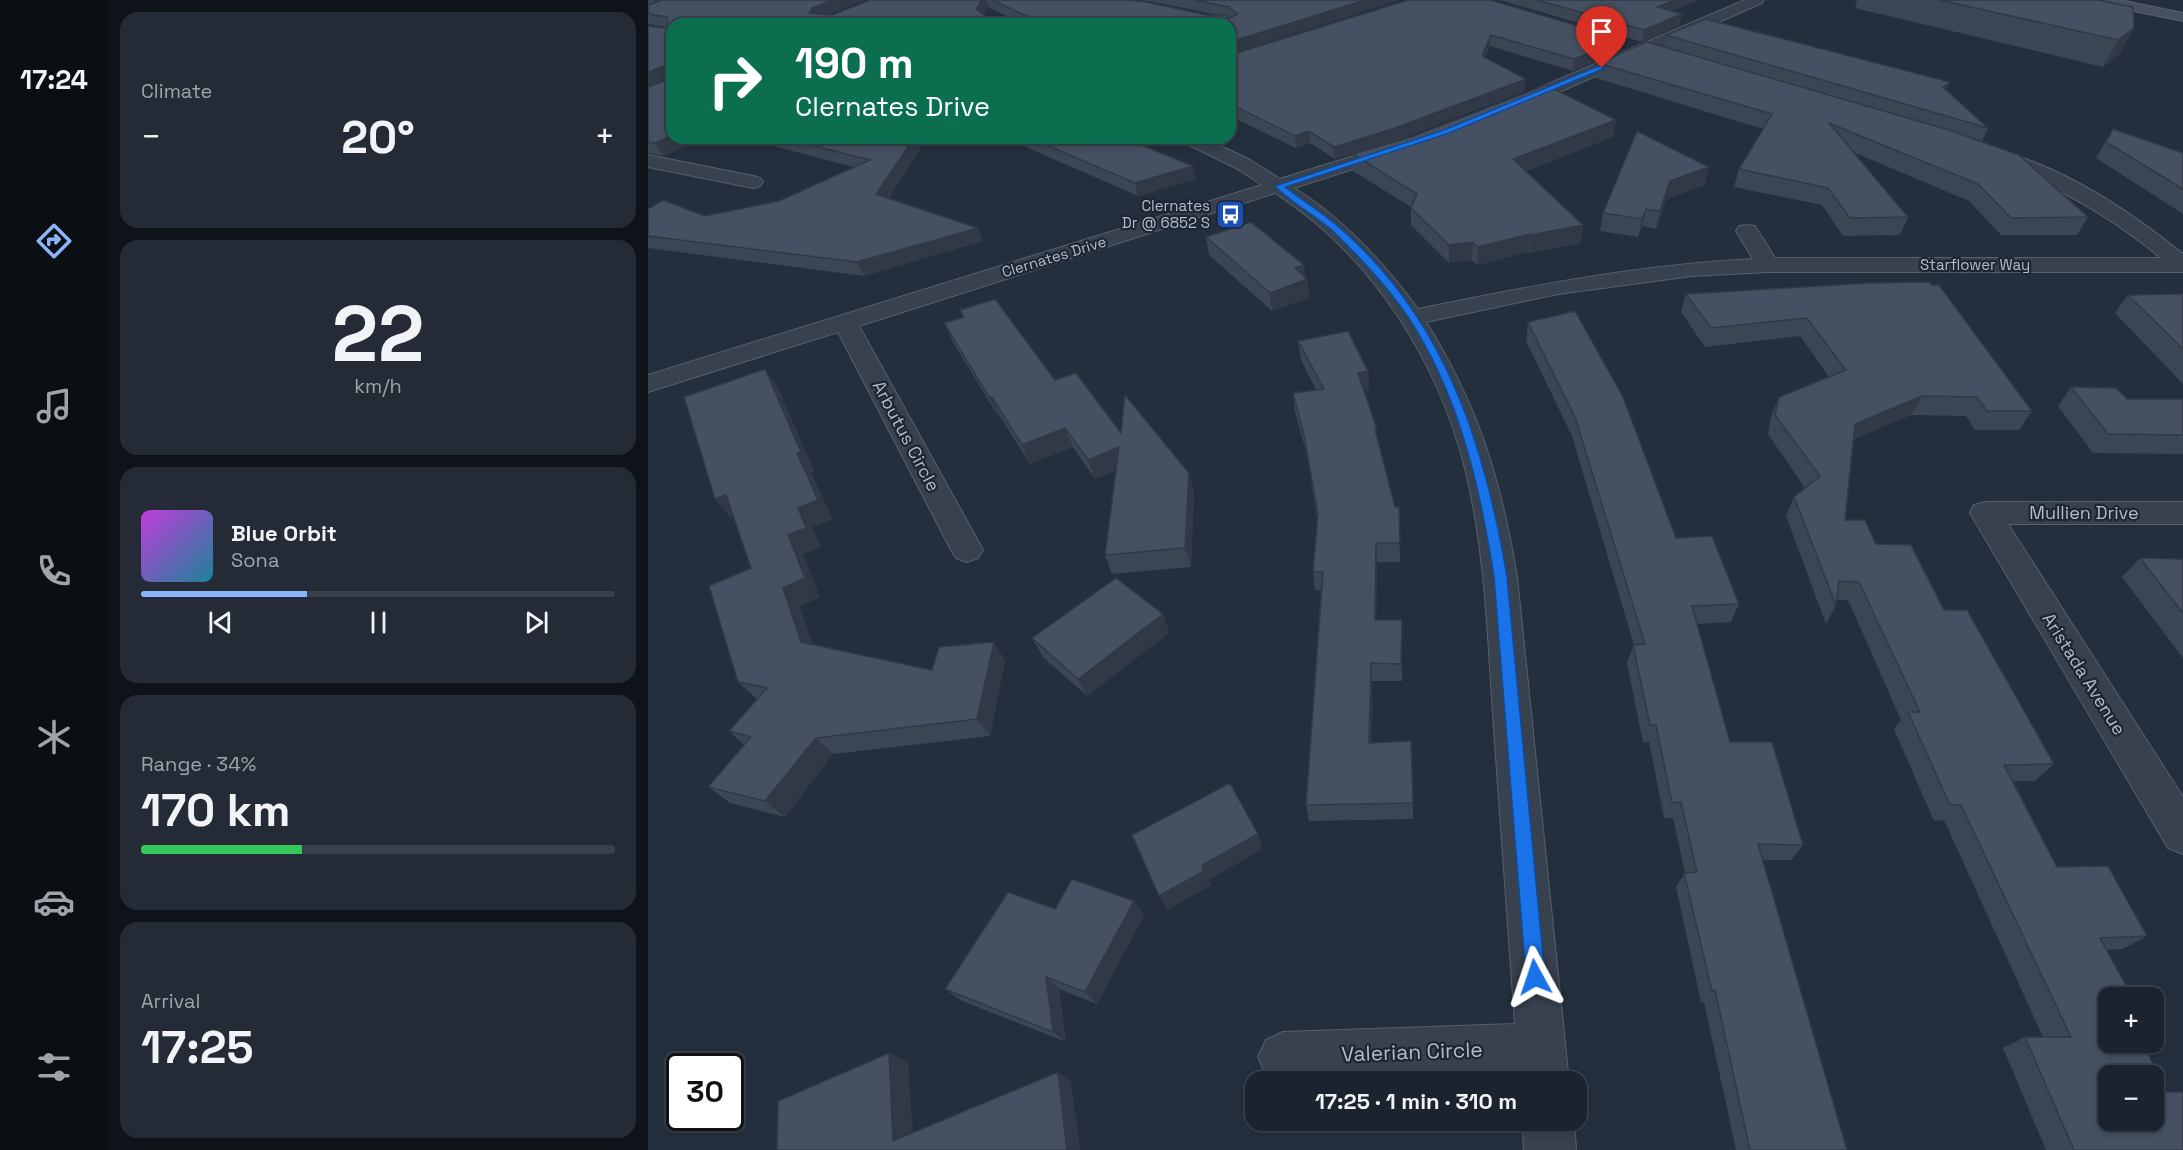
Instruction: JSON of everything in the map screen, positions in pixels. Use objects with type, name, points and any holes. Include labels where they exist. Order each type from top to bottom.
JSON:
[{"type":"street","points":[[1496,112],[1757,0]]},
{"type":"street","points":[[2099,0],[2183,17]]},
{"type":"street","points":[[1621,43],[1672,58]]},
{"type":"street","name":"Clernates Drive","points":[[648,384],[1414,143]]},
{"type":"street","points":[[1202,144],[1237,161],[1279,186],[1337,230],[1364,256],[1413,316],[1450,385],[1466,425],[1480,470],[1500,577],[1543,1064]]},
{"type":"street","points":[[1977,149],[2020,164],[2080,192],[2135,225],[2183,265]]},
{"type":"street","points":[[648,161],[753,182]]},
{"type":"street","points":[[1747,231],[1768,265]]},
{"type":"street","name":"Starflower Way","points":[[1413,316],[1599,280],[1692,269],[1768,265],[2183,265]]},
{"type":"street","name":"Arbutus Circle","points":[[845,322],[967,550]]},
{"type":"street","name":"Mullien Drive","points":[[1985,513],[2183,513]]},
{"type":"street","name":"Aristada Avenue","points":[[1985,513],[2183,834]]},
{"type":"street","name":"Valerian Circle","points":[[1283,1057],[1543,1064]]},
{"type":"street","points":[[1549,1131],[1550,1150]]},
{"type":"building","points":[[654,0],[833,0],[812,8],[809,13],[832,15],[870,0],[982,0],[976,9],[988,18],[667,18],[648,14],[648,5],[660,1]]},
{"type":"building","points":[[992,0],[1126,0],[1207,15],[1226,15],[1228,18],[1031,18]]},
{"type":"building","points":[[1195,0],[1365,0],[1236,40],[1236,18],[1230,18],[1238,14],[1229,7]]},
{"type":"building","points":[[1408,0],[1490,0],[1623,39],[1574,59],[1491,35],[1482,56],[1526,79],[1395,128],[1334,147],[1309,131],[1295,136],[1236,107],[1236,53]]},
{"type":"building","points":[[1537,0],[1675,0],[1657,7],[1682,14],[1644,30]]},
{"type":"building","points":[[1940,0],[2098,0],[2133,7],[2134,28],[2118,40]]},
{"type":"building","points":[[1706,19],[1950,82],[1943,87],[1988,128],[1666,35]]},
{"type":"building","points":[[648,26],[665,28],[666,67],[648,72]]},
{"type":"building","points":[[1647,42],[1949,130],[2019,155],[2088,217],[2011,218],[1978,184],[1829,123],[1908,217],[1850,218],[1828,188],[1739,169],[1772,114],[1598,63]]},
{"type":"building","points":[[666,80],[666,138],[655,143],[648,142],[648,87]]},
{"type":"building","points":[[1546,85],[1616,120],[1513,159],[1583,225],[1530,234],[1478,247],[1473,242],[1449,245],[1411,208],[1417,194],[1353,154],[1411,137]]},
{"type":"building","points":[[2113,129],[2183,153],[2183,189],[2106,142]]},
{"type":"building","points":[[1637,131],[1709,167],[1670,181],[1660,211],[1646,209],[1642,219],[1603,213]]},
{"type":"building","points":[[807,144],[910,144],[876,194],[978,228],[857,262],[648,236],[648,209],[663,200],[705,216],[779,201],[870,160]]},
{"type":"building","points":[[1044,144],[1139,144],[1193,166],[1135,183]]},
{"type":"building","points":[[1251,222],[1304,265],[1295,268],[1307,279],[1270,293],[1206,237]]},
{"type":"building","points":[[1929,282],[1932,285],[1939,285],[2032,411],[1987,411],[1977,397],[1922,396],[1855,424],[1845,520],[1865,520],[1876,544],[1911,545],[1944,610],[1967,610],[2054,764],[2004,765],[2057,867],[2108,866],[2147,936],[2100,938],[2127,987],[2098,987],[2098,1053],[2148,1053],[2154,1065],[2098,1065],[2098,1131],[2164,1131],[2164,1086],[2167,1092],[2183,1092],[2183,1150],[2074,1150],[2025,1037],[2071,1037],[1961,805],[1950,805],[1908,712],[1920,712],[1859,582],[1839,581],[1836,605],[1794,497],[1820,476],[1775,415],[1779,397],[1846,370],[1807,318],[1711,328],[1686,294],[1869,283]]},
{"type":"building","points":[[2183,294],[2183,349],[2128,295]]},
{"type":"building","points":[[995,299],[1055,380],[1076,373],[1121,433],[1125,395],[1189,473],[1185,548],[1105,555],[1119,447],[1088,460],[1065,428],[1022,445],[992,397],[989,397],[944,323],[964,317],[960,310]]},
{"type":"building","points":[[1575,311],[1623,397],[1676,538],[1712,536],[1739,604],[1692,606],[1730,742],[1772,742],[1803,845],[1758,844],[1847,1150],[1750,1150],[1715,990],[1712,991],[1684,873],[1697,872],[1681,802],[1672,803],[1656,725],[1650,725],[1633,645],[1645,644],[1575,417],[1528,322]]},
{"type":"building","points":[[1348,331],[1368,371],[1358,373],[1377,429],[1375,429],[1395,507],[1399,507],[1400,543],[1376,543],[1375,620],[1402,620],[1401,664],[1371,663],[1369,743],[1411,741],[1413,803],[1306,805],[1323,572],[1313,572],[1318,514],[1304,435],[1293,393],[1324,389],[1298,341]]},
{"type":"building","points":[[765,369],[801,452],[797,453],[818,500],[798,508],[806,528],[788,535],[805,578],[783,588],[801,642],[932,670],[939,647],[994,642],[977,719],[816,738],[765,801],[708,787],[751,737],[729,731],[767,688],[738,682],[709,586],[751,568],[726,495],[715,499],[684,397]]},
{"type":"building","points":[[2071,387],[2116,388],[2127,399],[2183,399],[2183,435],[2108,434]]},
{"type":"building","points":[[2140,558],[2183,559],[2183,613]]},
{"type":"building","points":[[1116,578],[1163,614],[1078,679],[1032,638]]},
{"type":"building","points":[[1230,783],[1258,834],[1202,865],[1204,871],[1159,896],[1132,835]]},
{"type":"building","points":[[1072,879],[1134,901],[1085,992],[1046,977],[1053,1032],[945,989],[1008,892],[1055,909]]},
{"type":"building","points":[[889,1053],[893,1141],[1058,1072],[1067,1150],[777,1150],[778,1101]]},
{"type":"place","name":"Clernates Dr @ 6852 S","points":[[1231,215]]},
{"type":"route","points":[[1535,977],[1500,577],[1480,470],[1466,425],[1432,349],[1413,316],[1389,284],[1337,230],[1279,186],[1447,131],[1602,68]]}]
